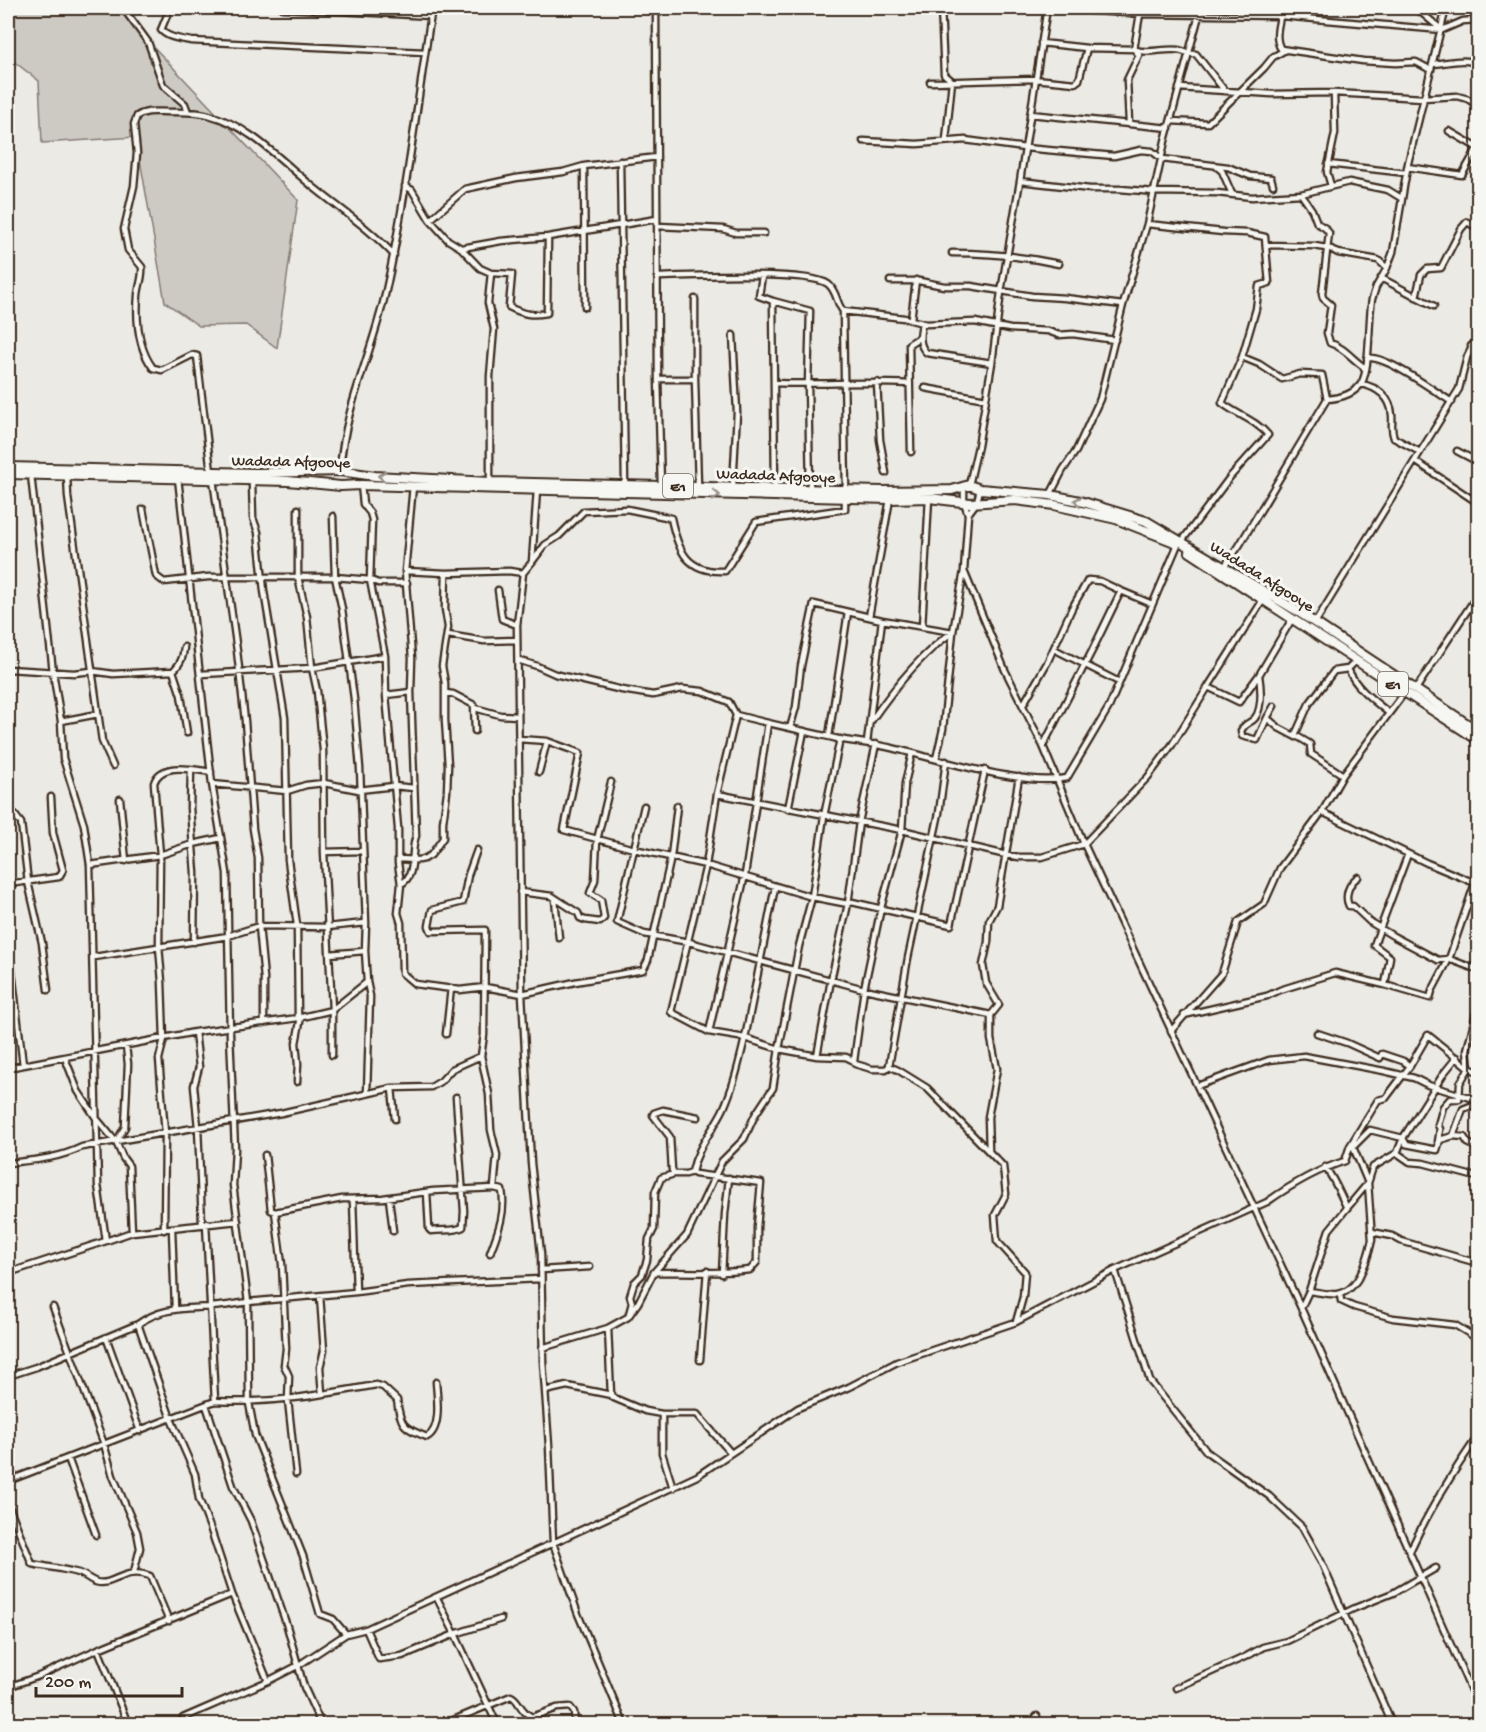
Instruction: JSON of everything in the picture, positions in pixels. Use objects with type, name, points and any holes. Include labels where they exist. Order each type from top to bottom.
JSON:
[{"type":"highway","name":"Wadada Afgooye","points":[[8,467],[212,476],[252,482],[288,481],[333,486],[361,484],[537,490],[846,494],[931,492],[966,486],[1050,495],[1080,501],[1137,518],[1224,567],[1315,623],[1479,731]]},
{"type":"highway","name":"Wadada Afgooye","points":[[8,474],[178,478],[339,472],[490,482],[810,489],[890,499],[930,498],[964,502],[1015,500],[1054,505],[1116,519],[1180,542],[1263,600],[1479,740]]},
{"type":"highway","points":[[333,486],[332,478],[339,472],[347,479],[345,486]]},
{"type":"street","points":[[123,8],[148,42],[163,85],[185,104],[188,112]]},
{"type":"street","points":[[170,8],[161,30],[176,38],[191,41],[425,52]]},
{"type":"street","points":[[282,8],[431,16]]},
{"type":"street","points":[[339,472],[344,432],[371,347],[394,255],[432,8]]},
{"type":"street","points":[[656,8],[658,379],[661,486]]},
{"type":"street","points":[[941,8],[944,75],[952,81]]},
{"type":"street","points":[[936,759],[943,729],[953,632],[964,571],[968,514],[964,502],[966,486],[986,399],[1001,292],[1048,8],[1140,14],[1281,16],[1442,30],[1463,21],[1479,20]]},
{"type":"street","points":[[1050,495],[1076,451],[1100,399],[1201,8]]},
{"type":"street","points":[[1282,8],[1277,42],[1285,50],[1395,63],[1416,62],[1432,67],[1468,60],[1479,64]]},
{"type":"street","points":[[1416,8],[1442,30]]},
{"type":"street","points":[[1327,399],[1344,397],[1361,384],[1365,372],[1369,312],[1372,299],[1393,252],[1407,170],[1446,8]]},
{"type":"street","points":[[1129,123],[1127,80],[1139,55],[1134,49],[1140,14]]},
{"type":"street","points":[[1041,43],[1140,51],[1177,50],[1196,54],[1225,91]]},
{"type":"street","points":[[930,81],[1035,79],[1075,83],[1079,80],[1087,48]]},
{"type":"street","points":[[1171,121],[1208,123],[1273,57],[1285,50]]},
{"type":"street","points":[[946,140],[952,81]]},
{"type":"street","points":[[1179,88],[1272,94],[1334,93],[1423,98],[1457,96],[1468,99],[1479,106]]},
{"type":"street","points":[[1331,186],[1327,172],[1335,133],[1334,93]]},
{"type":"street","points":[[264,1023],[258,858],[249,789],[245,721],[197,356],[192,355],[162,370],[153,368],[142,350],[138,294],[142,267],[128,250],[124,229],[135,186],[137,153],[135,120],[143,113],[188,112],[210,115],[236,127],[263,145],[366,228],[394,255]]},
{"type":"street","points":[[1030,114],[1169,128]]},
{"type":"street","points":[[1328,164],[1462,175],[1478,148],[1449,131]]},
{"type":"street","points":[[863,141],[917,144],[965,140],[1114,156],[1141,150],[1152,151],[1162,159],[1228,167],[1250,176],[1271,178],[1273,185]]},
{"type":"street","points":[[430,220],[465,189],[516,178],[563,172],[584,165],[657,157]]},
{"type":"street","points":[[620,161],[625,484]]},
{"type":"street","points":[[584,165],[585,307]]},
{"type":"street","points":[[1217,167],[1222,171],[1232,194]]},
{"type":"street","points":[[1020,181],[1090,189],[1232,194],[1252,197],[1301,194],[1353,182],[1388,190],[1401,198]]},
{"type":"street","points":[[405,186],[412,190],[430,220],[448,240],[461,248],[480,268],[491,273],[512,274],[509,307],[523,315],[547,313],[548,237]]},
{"type":"street","points":[[1301,194],[1312,210],[1317,223],[1328,231],[1322,294],[1331,305],[1327,328],[1330,343],[1341,348],[1364,367],[1365,372]]},
{"type":"street","points":[[461,248],[501,241],[548,237],[657,219]]},
{"type":"street","points":[[1416,297],[1421,275],[1427,269],[1441,268],[1467,222],[1479,228]]},
{"type":"street","points":[[736,714],[790,728],[876,744],[1019,777],[1057,780],[1067,778],[1109,707],[1180,542],[1230,477],[1268,435],[1259,424],[1233,412],[1222,403],[1242,357],[1256,309],[1259,286],[1269,283],[1265,237],[1247,233],[1147,224]]},
{"type":"street","points":[[658,226],[723,229],[736,233],[764,233]]},
{"type":"street","points":[[1266,245],[1283,244],[1328,248],[1338,253],[1378,260],[1387,268]]},
{"type":"street","points":[[952,253],[1008,255],[1059,264]]},
{"type":"street","points":[[490,482],[490,376],[494,329],[488,303],[491,273]]},
{"type":"street","points":[[617,1725],[623,1723],[578,1614],[553,1543],[542,1348],[541,1270],[531,1163],[522,994],[517,625],[523,573],[545,545],[559,536],[584,511],[627,509],[671,518],[676,544],[691,562],[707,572],[725,571],[756,522],[845,509],[846,494],[843,311],[838,305],[834,291],[826,283],[799,277],[719,275],[657,277]]},
{"type":"street","points":[[762,276],[759,296],[810,311],[808,384],[810,489]]},
{"type":"street","points":[[1381,278],[1434,306]]},
{"type":"street","points":[[890,281],[916,280],[944,286],[971,286],[1001,292],[1123,305]]},
{"type":"street","points":[[911,320],[916,280]]},
{"type":"street","points":[[695,299],[694,379],[698,486]]},
{"type":"street","points":[[773,301],[775,488]]},
{"type":"street","points":[[843,311],[922,323],[975,322],[1010,329],[1048,331],[1059,335],[1073,334],[1115,340]]},
{"type":"street","points":[[922,323],[920,337],[924,351],[927,353],[992,363]]},
{"type":"street","points":[[733,335],[736,412],[733,486]]},
{"type":"street","points":[[1315,623],[1452,402],[1462,383],[1471,346],[1479,335]]},
{"type":"street","points":[[911,452],[909,344],[920,337]]},
{"type":"street","points":[[1471,346],[1479,352]]},
{"type":"street","points":[[1224,567],[1239,546],[1327,399],[1322,375],[1300,374],[1282,379],[1259,364],[1242,357]]},
{"type":"street","points":[[1367,358],[1374,357],[1401,369],[1452,402]]},
{"type":"street","points":[[658,379],[694,379]]},
{"type":"street","points":[[877,382],[880,440],[886,474]]},
{"type":"street","points":[[774,383],[909,384]]},
{"type":"street","points":[[1361,384],[1377,389],[1390,405],[1393,418],[1390,428],[1394,438],[1420,452]]},
{"type":"street","points":[[925,388],[986,399]]},
{"type":"street","points":[[1457,451],[1479,462]]},
{"type":"street","points":[[1415,461],[1479,503]]},
{"type":"street","points":[[32,475],[53,672],[61,721],[63,758],[84,825],[90,865],[98,1185],[106,1241]]},
{"type":"street","points":[[67,475],[68,497],[102,741],[112,766]]},
{"type":"street","points":[[178,478],[212,784],[228,881],[230,1029],[235,1149],[233,1185],[248,1302],[249,1402],[255,1435],[303,1556],[321,1614],[333,1619],[346,1634]]},
{"type":"street","points":[[252,482],[253,518],[258,532],[285,718],[288,860],[297,925],[300,1018],[296,1043],[297,1082]]},
{"type":"street","points":[[361,484],[363,504],[372,520],[370,580],[385,656],[386,695],[398,828],[401,884],[398,913],[401,923],[402,973],[415,984],[460,990],[485,987],[522,994],[643,970],[648,960],[670,857],[678,806]]},
{"type":"street","points":[[401,884],[409,877],[413,842],[416,836],[412,658],[405,571],[413,486]]},
{"type":"street","points":[[968,514],[977,502],[980,489]]},
{"type":"street","points":[[532,562],[537,490]]},
{"type":"street","points":[[921,627],[930,498]]},
{"type":"street","points":[[868,617],[890,499]]},
{"type":"street","points":[[143,509],[156,576],[164,582],[190,578],[335,577],[370,580],[378,583],[407,583]]},
{"type":"street","points":[[298,509],[298,577],[307,617],[312,669],[321,720],[332,1055]]},
{"type":"street","points":[[333,516],[335,577],[349,661],[358,745],[366,923],[365,951],[370,996],[367,1093]]},
{"type":"street","points":[[405,571],[523,573]]},
{"type":"street","points":[[964,571],[1005,670],[1043,746],[1084,843],[1301,1308],[1479,1706]]},
{"type":"street","points":[[398,859],[419,860],[431,855],[443,838],[448,765],[442,666],[447,635],[446,573]]},
{"type":"street","points":[[1023,705],[1054,650],[1072,608],[1088,580],[1100,581],[1152,604]]},
{"type":"street","points":[[498,590],[502,620],[517,625]]},
{"type":"street","points":[[1043,746],[1121,591]]},
{"type":"street","points":[[1415,690],[1478,594]]},
{"type":"street","points":[[717,794],[902,830],[1019,857],[1042,857],[1084,843],[1148,777],[1172,745],[1263,600]]},
{"type":"street","points":[[790,728],[796,707],[801,666],[814,604],[882,620],[953,632]]},
{"type":"street","points":[[829,736],[848,612]]},
{"type":"street","points":[[1208,687],[1239,702],[1259,675],[1292,619]]},
{"type":"street","points":[[867,743],[882,620]]},
{"type":"street","points":[[869,724],[881,706],[935,644],[953,632]]},
{"type":"street","points":[[447,635],[484,640],[517,640]]},
{"type":"street","points":[[8,669],[53,672],[92,671],[113,674],[173,671],[180,665],[184,646]]},
{"type":"street","points":[[1054,650],[1119,682]]},
{"type":"street","points":[[201,674],[312,669],[385,656]]},
{"type":"street","points":[[518,660],[555,674],[622,690],[653,695],[682,689],[702,691],[729,702],[736,714],[717,794],[706,865],[671,1012],[709,1032],[745,1038],[779,1049],[817,1056],[846,1056],[855,1064],[872,1069],[886,1069],[889,1066],[934,837],[946,761]]},
{"type":"street","points":[[1296,737],[1296,732],[1316,694],[1334,671],[1348,669],[1357,660]]},
{"type":"street","points":[[1348,669],[1359,688],[1389,713]]},
{"type":"street","points":[[173,671],[181,695],[187,733]]},
{"type":"street","points":[[1259,675],[1261,690],[1258,710],[1253,720],[1244,724],[1241,731],[1242,736],[1257,740],[1274,706]]},
{"type":"street","points":[[386,695],[411,692]]},
{"type":"street","points":[[1171,1031],[1222,973],[1238,922],[1264,904],[1280,867],[1322,812],[1343,775],[1405,692]]},
{"type":"street","points":[[445,693],[453,694],[474,705],[475,708],[500,715],[518,716]]},
{"type":"street","points":[[475,708],[475,731]]},
{"type":"street","points":[[61,721],[98,714]]},
{"type":"street","points":[[1267,718],[1279,728],[1310,744],[1311,754],[1316,759],[1343,775]]},
{"type":"street","points":[[709,1032],[745,875],[768,723]]},
{"type":"street","points":[[788,809],[804,730]]},
{"type":"street","points":[[542,1348],[608,1328],[628,1317],[639,1303],[654,1272],[687,1235],[722,1161],[744,1139],[755,1115],[772,1089],[812,897],[824,816],[840,739]]},
{"type":"street","points":[[518,740],[547,741],[580,753],[564,830],[745,875],[775,887],[812,897],[848,904],[852,902],[951,925],[985,770]]},
{"type":"street","points":[[539,772],[547,741]]},
{"type":"street","points":[[817,1056],[848,904],[859,822],[876,744]]},
{"type":"street","points":[[854,1061],[864,989],[881,908],[902,830],[905,783],[912,753]]},
{"type":"street","points":[[164,1230],[165,1133],[159,1059],[164,1039],[155,780],[166,770],[211,772]]},
{"type":"street","points":[[191,770],[190,808],[195,873],[194,942]]},
{"type":"street","points":[[989,1151],[988,1117],[997,1069],[990,1040],[991,1016],[999,1005],[986,983],[983,965],[988,942],[987,929],[997,906],[1019,777]]},
{"type":"street","points":[[520,892],[552,897],[585,920],[600,922],[604,918],[601,900],[590,893],[595,880],[597,840],[611,782]]},
{"type":"street","points":[[212,784],[287,791],[306,785],[324,783],[359,790],[394,786],[414,788]]},
{"type":"street","points":[[8,884],[58,877],[63,870],[53,833],[51,797]]},
{"type":"street","points":[[120,799],[126,861]]},
{"type":"street","points":[[644,806],[617,922],[653,936],[689,942],[864,989],[991,1016]]},
{"type":"street","points":[[1322,812],[1408,854],[1477,881]]},
{"type":"street","points":[[14,814],[21,823],[28,882],[42,943],[48,990]]},
{"type":"street","points":[[90,865],[159,855],[221,838]]},
{"type":"street","points":[[477,850],[468,875],[463,902],[432,910],[429,926],[431,931],[485,930],[484,1035],[481,1056],[489,1094],[491,1130],[497,1155],[494,1188]]},
{"type":"street","points":[[324,852],[363,851]]},
{"type":"street","points":[[1385,985],[1390,957],[1374,945],[1408,854]]},
{"type":"street","points":[[1184,1015],[1267,996],[1335,974],[1430,998],[1449,959],[1479,873]]},
{"type":"street","points":[[1358,877],[1351,882],[1347,897],[1348,906],[1353,906],[1380,929],[1438,960],[1449,959],[1479,970]]},
{"type":"street","points":[[692,1172],[700,1146],[712,1131],[735,1083],[775,887]]},
{"type":"street","points":[[555,900],[559,938]]},
{"type":"street","points":[[94,957],[228,936],[259,926],[327,927],[366,923]]},
{"type":"street","points":[[8,938],[23,1065]]},
{"type":"street","points":[[329,954],[365,951]]},
{"type":"street","points":[[8,1068],[195,1032],[300,1018],[332,1010],[368,982]]},
{"type":"street","points":[[446,1034],[451,988]]},
{"type":"street","points":[[1437,1150],[1440,1129],[1438,1125],[1443,1107],[1450,1100],[1459,1099],[1460,1083],[1469,1068],[1467,1050],[1479,1005]]},
{"type":"street","points":[[195,1032],[199,1067],[194,1086],[211,1307],[215,1401]]},
{"type":"street","points":[[1317,1033],[1380,1058],[1382,1053],[1410,1066]]},
{"type":"street","points":[[183,1718],[268,1681],[299,1665],[346,1634],[366,1629],[437,1598],[697,1476],[798,1408],[849,1388],[897,1362],[1016,1322],[1114,1270],[1254,1208],[1325,1167],[1345,1161],[1378,1100],[1386,1098],[1410,1066],[1428,1035],[1469,1068],[1479,1072]]},
{"type":"street","points":[[116,1142],[125,1127],[128,1064],[126,1046]]},
{"type":"street","points":[[8,1163],[49,1159],[82,1147],[281,1113],[393,1088],[430,1087],[441,1081],[452,1069],[481,1056]]},
{"type":"street","points":[[1197,1086],[1269,1060],[1304,1056],[1350,1063],[1402,1076],[1479,1101]]},
{"type":"street","points":[[1301,1308],[1329,1230],[1368,1183],[1373,1167],[1397,1153],[1403,1138],[1444,1073],[1457,1057]]},
{"type":"street","points":[[65,1058],[78,1091],[116,1142],[129,1166],[132,1232]]},
{"type":"street","points":[[889,1066],[927,1088],[1003,1166],[1006,1194],[995,1215],[997,1241],[1025,1272],[1023,1297],[1016,1322]]},
{"type":"street","points":[[393,1088],[395,1119]]},
{"type":"street","points":[[427,1192],[431,1231],[445,1229],[454,1231],[463,1227],[456,1097]]},
{"type":"street","points":[[1453,1136],[1463,1109],[1479,1101]]},
{"type":"street","points":[[674,1174],[670,1137],[653,1115],[663,1110],[698,1117]]},
{"type":"street","points":[[1351,1147],[1370,1130],[1403,1138],[1406,1144],[1437,1150]]},
{"type":"street","points":[[1437,1150],[1440,1140],[1453,1136],[1464,1137],[1468,1143],[1479,1148]]},
{"type":"street","points":[[1309,1291],[1340,1294],[1350,1288],[1358,1279],[1371,1248],[1368,1183],[1351,1147]]},
{"type":"street","points":[[1397,1153],[1410,1162],[1423,1163],[1478,1177]]},
{"type":"street","points":[[265,1155],[270,1210],[275,1212],[342,1199],[389,1198],[427,1192],[494,1188],[502,1190],[504,1204],[500,1226],[490,1253]]},
{"type":"street","points":[[1325,1167],[1336,1183],[1347,1208]]},
{"type":"street","points":[[628,1317],[634,1283],[642,1275],[647,1260],[649,1239],[654,1228],[655,1192],[661,1178],[692,1172],[761,1184],[757,1227],[757,1263],[750,1270],[722,1274],[707,1271],[654,1272]]},
{"type":"street","points":[[722,1274],[729,1179]]},
{"type":"street","points":[[389,1198],[393,1231]]},
{"type":"street","points":[[353,1199],[356,1292]]},
{"type":"street","points":[[275,1212],[282,1264],[286,1349],[284,1365],[289,1376],[288,1400],[296,1474]]},
{"type":"street","points":[[8,1273],[132,1232],[238,1221]]},
{"type":"street","points":[[172,1229],[175,1308]]},
{"type":"street","points":[[1372,1232],[1392,1236],[1401,1241],[1474,1262],[1479,1251]]},
{"type":"street","points":[[541,1270],[590,1267]]},
{"type":"street","points":[[1114,1270],[1150,1381],[1206,1452],[1269,1496],[1302,1527],[1321,1561],[1392,1725]]},
{"type":"street","points":[[700,1360],[707,1271]]},
{"type":"street","points":[[8,1376],[138,1324],[147,1317],[175,1308],[211,1307],[408,1285],[541,1279]]},
{"type":"street","points":[[1340,1294],[1341,1301],[1354,1307],[1393,1318],[1410,1318],[1431,1324],[1455,1325],[1479,1339]]},
{"type":"street","points":[[320,1296],[324,1351],[320,1367],[322,1394]]},
{"type":"street","points":[[52,1307],[71,1352],[113,1476],[137,1532],[140,1548],[134,1572]]},
{"type":"street","points":[[138,1324],[171,1419],[195,1474],[199,1499],[232,1594],[268,1681]]},
{"type":"street","points":[[608,1328],[611,1395]]},
{"type":"street","points":[[106,1337],[140,1431]]},
{"type":"street","points":[[8,1481],[215,1401],[288,1400],[376,1385],[383,1387],[398,1400],[399,1416],[408,1430],[427,1437],[434,1431],[438,1408],[436,1382]]},
{"type":"street","points":[[545,1390],[567,1386],[611,1395],[645,1411],[662,1414],[696,1414],[731,1453]]},
{"type":"street","points":[[206,1405],[233,1486],[251,1521],[299,1665],[304,1687],[321,1725]]},
{"type":"street","points":[[662,1414],[662,1453],[673,1488]]},
{"type":"street","points":[[1410,1551],[1456,1468],[1476,1439],[1479,1441]]},
{"type":"street","points":[[68,1458],[96,1535]]},
{"type":"street","points":[[8,1503],[32,1564],[82,1574],[96,1582],[107,1582],[139,1571],[150,1576],[169,1621]]},
{"type":"street","points":[[1176,1688],[1263,1647],[1287,1641],[1393,1593],[1436,1568]]},
{"type":"street","points":[[8,1687],[232,1594]]},
{"type":"street","points":[[437,1598],[496,1725]]},
{"type":"street","points":[[366,1629],[379,1659],[402,1656],[455,1634],[501,1619]]},
{"type":"street","points":[[98,1649],[128,1725]]},
{"type":"street","points":[[444,1725],[511,1696],[514,1697],[522,1712],[532,1717],[557,1708],[570,1707],[574,1712],[575,1725]]},
{"type":"street","points":[[1031,1725],[1038,1716]]},
{"type":"shaded area","points":[[8,8],[117,8],[298,200],[277,348],[246,325],[199,326],[165,302],[136,137],[42,143],[39,81],[8,57]]}]
